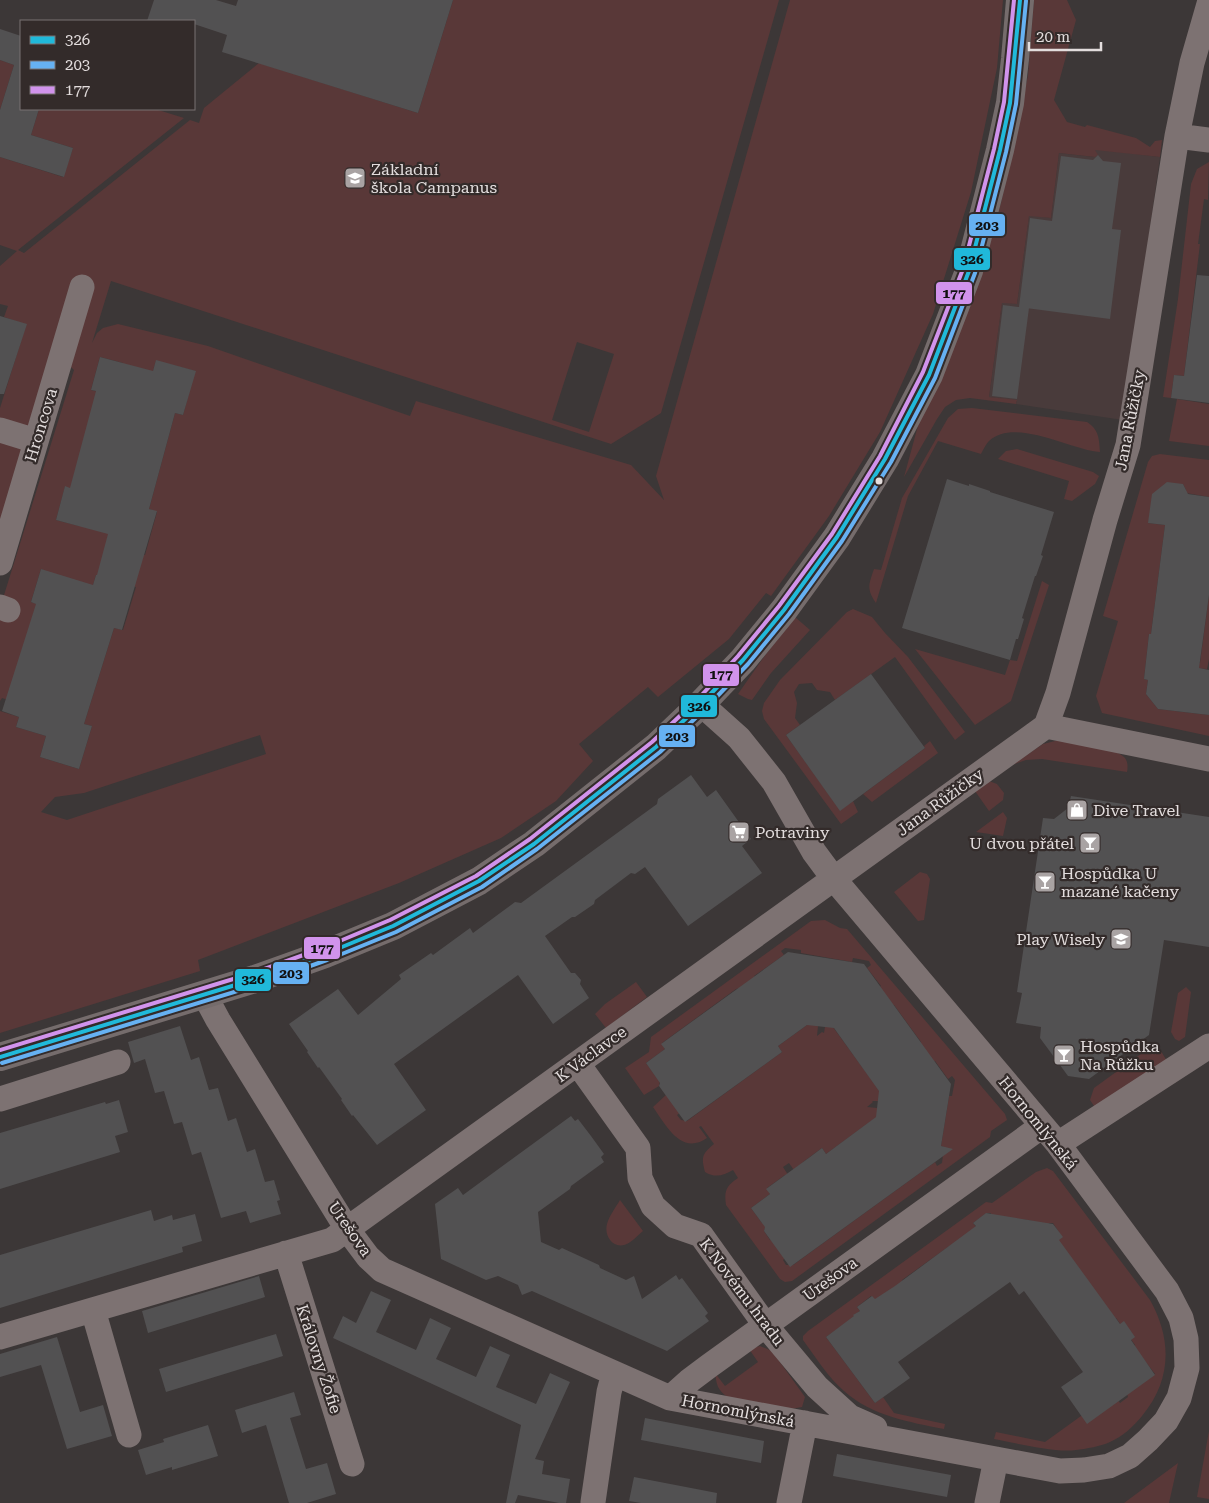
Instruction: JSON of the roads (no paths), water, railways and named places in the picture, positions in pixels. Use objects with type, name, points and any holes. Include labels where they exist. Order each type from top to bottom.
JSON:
[{"type":"street","points":[[0,1057],[254,979],[325,954],[393,926],[478,880],[534,844],[656,747],[701,704],[742,660],[784,610],[837,537],[886,459],[929,375],[968,271],[1000,150],[1010,103],[1020,0]]},
{"type":"street","name":"Jana Růžičky","points":[[834,879],[1046,726],[1058,693],[1128,445],[1177,136],[1192,63],[1209,4]]},
{"type":"street","points":[[1177,136],[1209,140]]},
{"type":"street","name":"Hroncova","points":[[0,563],[82,287]]},
{"type":"street","points":[[0,430],[36,441]]},
{"type":"street","name":"Hornomlýnská","points":[[670,1398],[1060,1472],[1109,1466],[1130,1456],[1166,1421],[1198,1370],[1186,1339],[1181,1318],[1167,1290],[1050,1135],[834,879],[814,852],[774,782],[739,738],[701,704]]},
{"type":"street","points":[[1046,726],[1209,759]]},
{"type":"street","name":"K Václavce","points":[[347,1229],[834,879]]},
{"type":"street","name":"Urešova","points":[[204,994],[218,1020],[347,1229],[368,1257],[382,1270],[670,1398],[702,1370],[1050,1135],[1209,1046]]},
{"type":"street","points":[[0,1099],[118,1062]]},
{"type":"street","name":"K Novému hradu","points":[[578,1064],[638,1148],[640,1178],[653,1206],[676,1226],[701,1235],[766,1326],[817,1387],[850,1417],[910,1443]]},
{"type":"street","points":[[0,1337],[332,1240],[347,1229]]},
{"type":"street","name":"Královny Žofie","points":[[286,1254],[352,1464]]},
{"type":"street","points":[[93,1310],[129,1434]]},
{"type":"street","points":[[592,1502],[609,1392],[614,1373]]},
{"type":"street","name":"Hornomlýnská","points":[[790,1503],[805,1424]]},
{"type":"street","points":[[987,1503],[996,1459]]},
{"type":"place","name":"Základní škola Campanus","points":[[355,178]]},
{"type":"place","name":"Dive Travel","points":[[1077,810]]},
{"type":"place","name":"Potraviny","points":[[739,832]]},
{"type":"place","name":"U dvou přátel","points":[[1090,843]]},
{"type":"place","name":"Hospůdka U mazané kačeny","points":[[1045,882]]},
{"type":"place","name":"Play Wisely","points":[[1121,939]]},
{"type":"place","name":"Hospůdka Na Růžku","points":[[1064,1055]]}]
